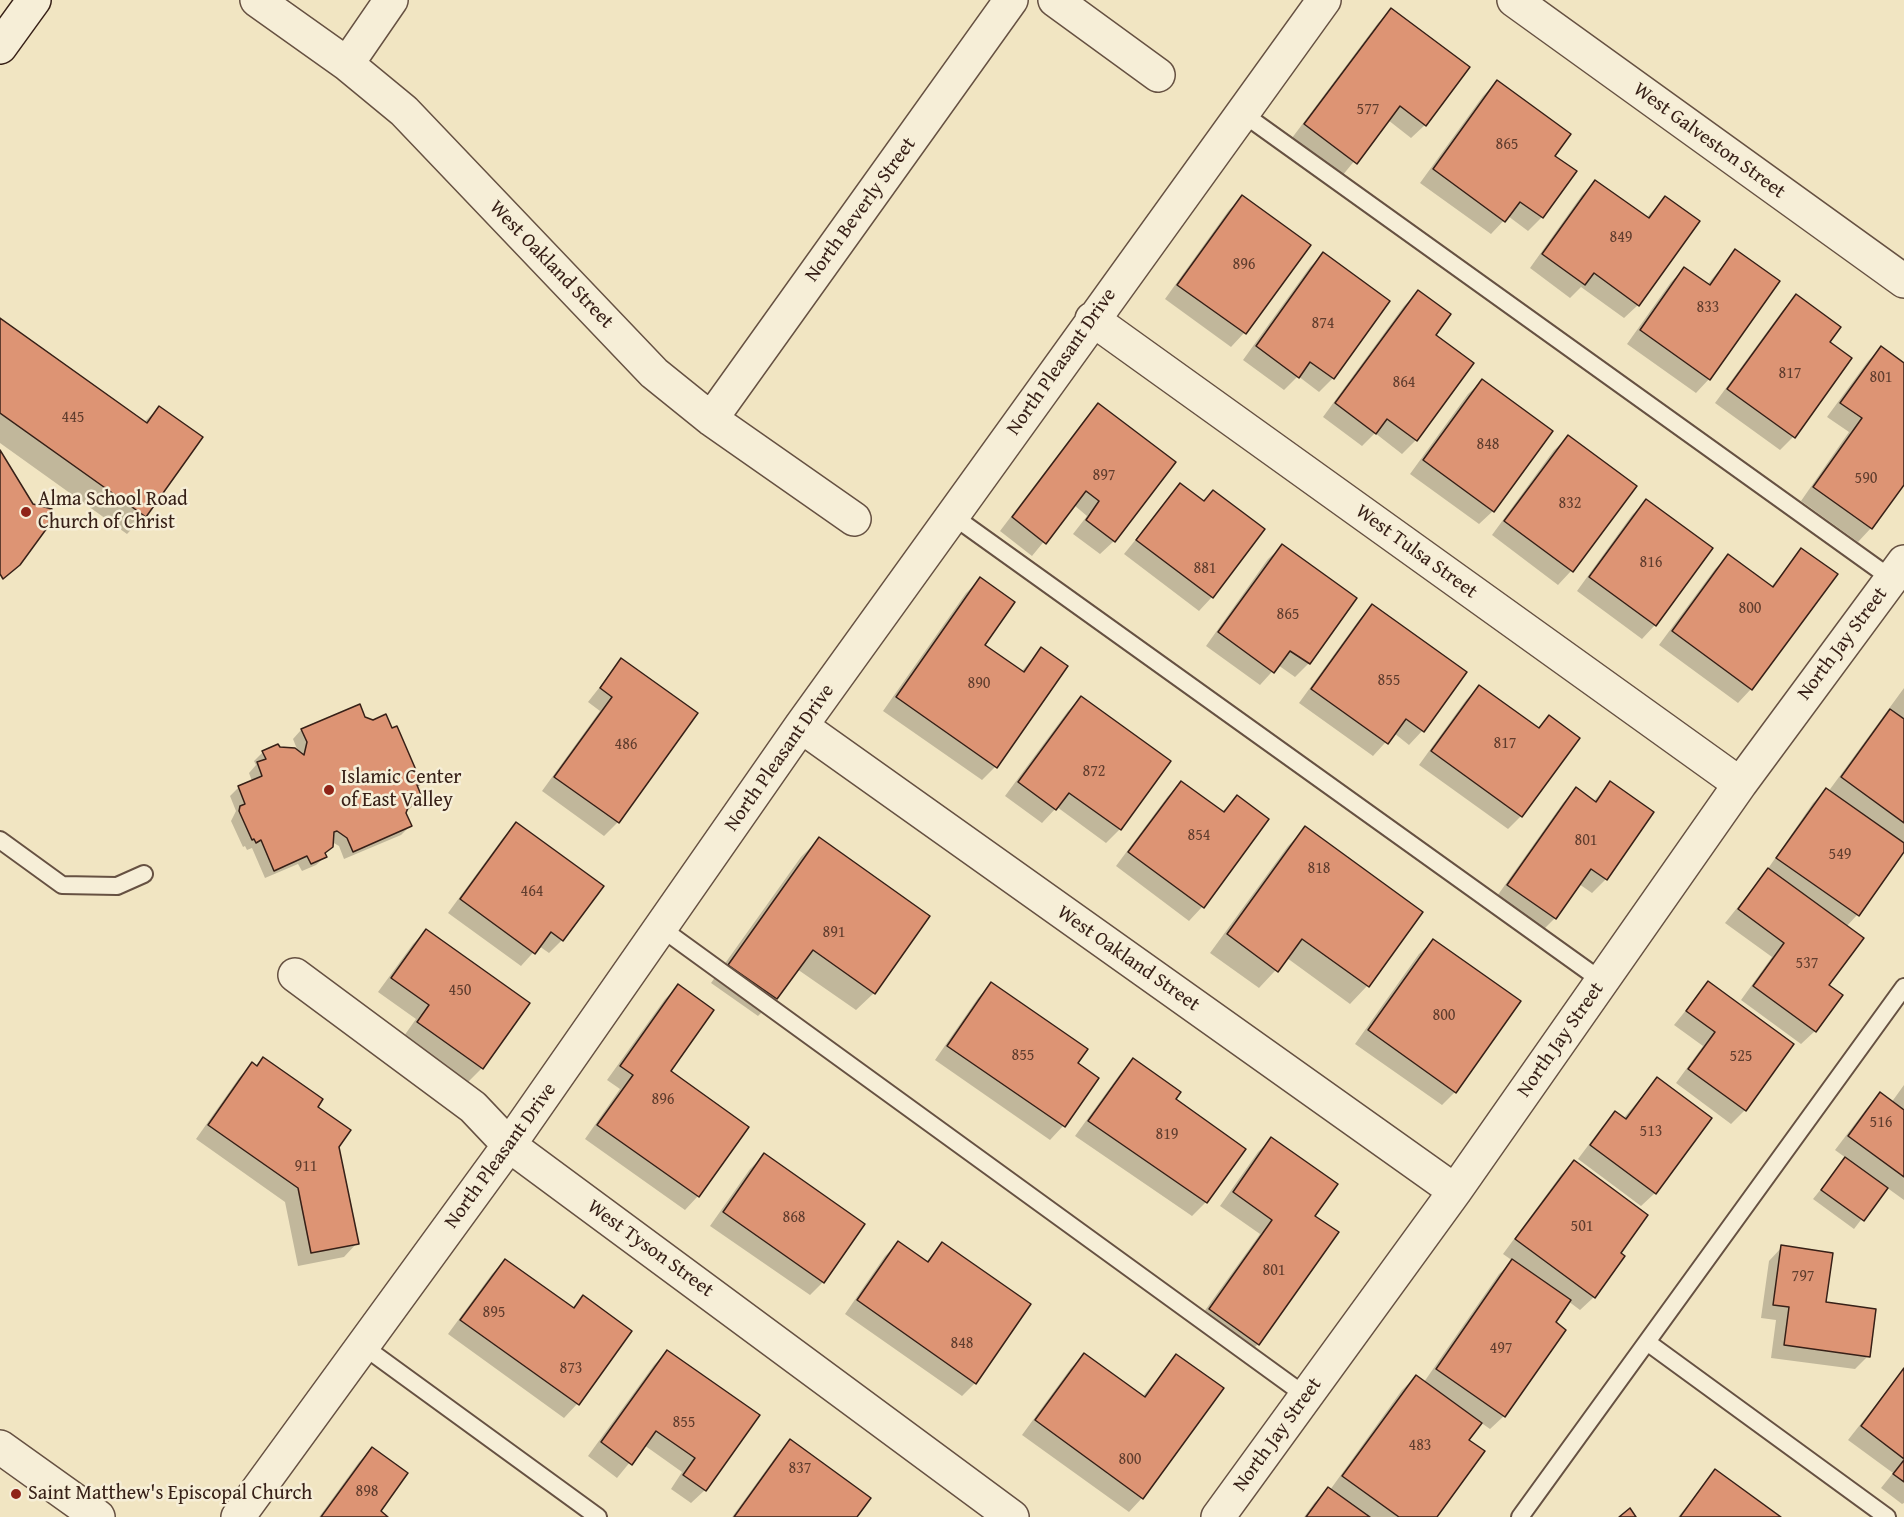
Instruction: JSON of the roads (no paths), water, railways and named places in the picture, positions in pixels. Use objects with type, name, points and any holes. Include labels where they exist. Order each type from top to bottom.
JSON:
[{"type":"street","points":[[0,47],[34,0]]},
{"type":"street","name":"West Oakland Street","points":[[257,0],[347,64],[404,111],[654,373],[711,419],[854,519]]},
{"type":"street","points":[[347,64],[392,0]]},
{"type":"street","name":"North Beverly Street","points":[[711,419],[1011,0]]},
{"type":"street","points":[[1055,0],[1158,75]]},
{"type":"street","name":"North Pleasant Drive","points":[[238,1517],[510,1146],[801,726],[1324,0]]},
{"type":"street","name":"West Galveston Street","points":[[1514,0],[1904,281]]},
{"type":"street","name":"West Tulsa Street","points":[[1092,319],[1740,784]]},
{"type":"street","name":"North Jay Street","points":[[1218,1517],[1455,1191],[1740,784],[1898,571]]},
{"type":"street","name":"West Oakland Street","points":[[801,726],[1455,1191]]},
{"type":"street","name":"West Tyson Street","points":[[295,975],[473,1107],[510,1146],[1012,1517]]},
{"type":"street","points":[[0,1447],[98,1517]]},
{"type":"lane","points":[[1242,113],[1898,571]]},
{"type":"lane","points":[[953,516],[1602,981]]},
{"type":"lane","points":[[0,840],[62,885],[117,886],[144,874]]},
{"type":"lane","points":[[661,928],[1306,1396]]},
{"type":"lane","points":[[1520,1517],[1904,987]]},
{"type":"lane","points":[[1647,1342],[1887,1517]]},
{"type":"lane","points":[[363,1346],[598,1517]]},
{"type":"place","name":"Alma School Road Church of Christ","points":[[26,512]]},
{"type":"place","name":"Islamic Center of East Valley","points":[[329,790]]},
{"type":"place","name":"Saint Matthew's Episcopal Church","points":[[16,1494]]}]
